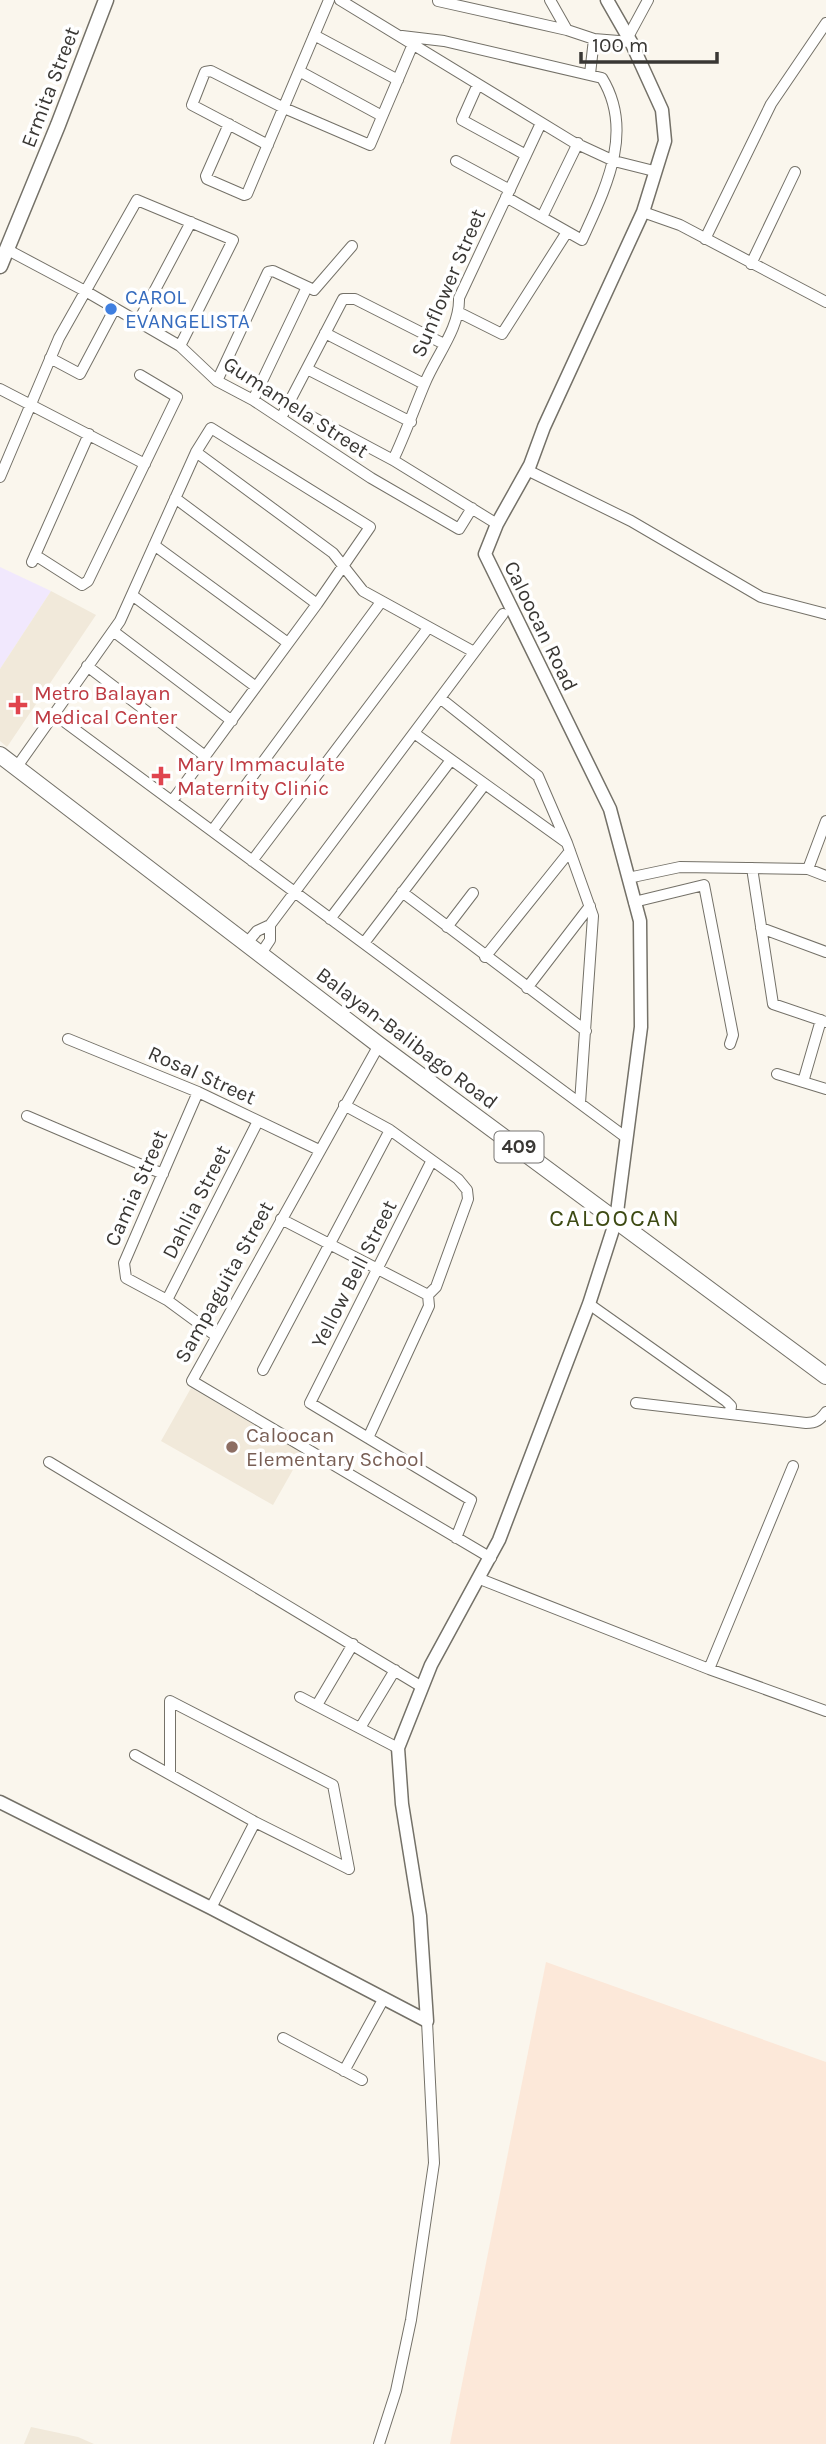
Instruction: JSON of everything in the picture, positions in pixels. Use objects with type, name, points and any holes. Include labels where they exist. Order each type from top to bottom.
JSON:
[{"type":"main road","name":"Ermita Street","points":[[0,266],[106,0]]},
{"type":"main road","name":"Balayan-Balibago Road","points":[[0,755],[379,1045],[826,1376]]},
{"type":"street","points":[[229,124],[206,176],[207,179],[244,195],[247,194],[329,0]]},
{"type":"street","points":[[340,0],[541,123],[614,161],[654,171]]},
{"type":"street","points":[[550,0],[567,30]]},
{"type":"street","name":"Caloocan Road","points":[[398,1748],[422,1687],[491,1558],[589,1304],[616,1220],[641,1027],[640,921],[610,809],[485,554],[497,524],[527,470],[544,427],[643,212],[665,141],[662,110],[630,39],[607,0]]},
{"type":"street","points":[[438,1],[474,4],[594,39],[630,39],[648,0]]},
{"type":"street","points":[[705,239],[771,104],[826,23]]},
{"type":"street","points":[[314,35],[398,80]]},
{"type":"street","points":[[402,36],[444,41],[602,78],[615,109],[618,133],[614,161],[609,180],[582,240],[456,161]]},
{"type":"street","points":[[590,74],[594,39]]},
{"type":"street","points":[[268,145],[192,105],[208,70],[284,108],[370,145],[413,44]]},
{"type":"street","points":[[299,71],[382,116]]},
{"type":"street","points":[[478,84],[461,120],[526,155]]},
{"type":"street","name":"Sunflower Street","points":[[393,460],[411,422],[424,384],[460,313],[459,298],[541,123]]},
{"type":"street","points":[[542,217],[578,143]]},
{"type":"street","points":[[751,264],[795,173]]},
{"type":"street","points":[[0,477],[59,338],[137,200],[233,240],[180,346]]},
{"type":"street","points":[[643,212],[680,226],[826,302]]},
{"type":"street","points":[[138,321],[191,222]]},
{"type":"street","points":[[460,313],[502,334],[567,232]]},
{"type":"street","points":[[217,381],[268,272],[273,271],[314,290],[352,246]]},
{"type":"street","name":"Gumamela Street","points":[[8,250],[180,346],[217,381],[253,400],[349,464],[459,529],[472,508]]},
{"type":"street","points":[[253,400],[307,287]]},
{"type":"street","points":[[281,418],[342,299],[355,299],[444,344]]},
{"type":"street","points":[[50,358],[80,374],[115,308]]},
{"type":"street","points":[[326,333],[424,384]]},
{"type":"street","points":[[307,369],[411,422]]},
{"type":"street","points":[[89,434],[33,558],[82,584],[88,582],[177,397],[139,375]]},
{"type":"street","points":[[0,389],[145,464]]},
{"type":"street","points":[[288,404],[393,460],[497,524]]},
{"type":"street","points":[[16,768],[120,621],[196,452],[211,428],[370,527],[317,604],[172,801]]},
{"type":"street","points":[[196,452],[333,553],[363,591],[474,652]]},
{"type":"street","points":[[527,470],[631,521],[761,597],[826,614]]},
{"type":"street","points":[[175,498],[317,604]]},
{"type":"street","points":[[154,545],[288,643]]},
{"type":"street","points":[[132,595],[256,687]]},
{"type":"street","points":[[212,831],[381,603]]},
{"type":"street","points":[[246,944],[257,931],[270,925],[503,614]]},
{"type":"street","points":[[252,861],[428,628]]},
{"type":"street","points":[[113,631],[232,721]]},
{"type":"street","points":[[87,666],[205,756]]},
{"type":"street","points":[[440,698],[538,776],[569,847],[590,906],[593,916],[580,1103]]},
{"type":"street","points":[[54,714],[624,1136]]},
{"type":"street","points":[[414,733],[569,847]]},
{"type":"street","points":[[330,919],[451,760]]},
{"type":"street","points":[[364,943],[485,784]]},
{"type":"street","points":[[808,869],[826,821]]},
{"type":"street","points":[[485,957],[569,847]]},
{"type":"street","points":[[628,878],[680,867],[808,869],[826,876]]},
{"type":"street","points":[[752,868],[773,1004],[824,1021],[803,1082]]},
{"type":"street","points":[[634,902],[704,885],[733,1035],[730,1044]]},
{"type":"street","points":[[402,892],[586,1031]]},
{"type":"street","points":[[447,927],[473,893]]},
{"type":"street","points":[[527,988],[590,906]]},
{"type":"street","points":[[260,955],[271,940],[270,925]]},
{"type":"street","points":[[761,928],[826,952]]},
{"type":"street","name":"Rosal Street","points":[[68,1039],[198,1092],[319,1150]]},
{"type":"street","name":"Sampaguita Street","points":[[379,1045],[192,1381],[491,1558]]},
{"type":"street","points":[[778,1074],[826,1089]]},
{"type":"street","name":"Camia Street","points":[[198,1092],[124,1263],[126,1278],[167,1300],[216,1336]]},
{"type":"street","points":[[344,1105],[390,1130],[458,1179],[467,1189],[468,1199],[436,1287],[428,1295]]},
{"type":"street","points":[[27,1116],[163,1174]]},
{"type":"street","name":"Dahlia Street","points":[[167,1300],[258,1121]]},
{"type":"street","points":[[263,1370],[390,1130]]},
{"type":"street","name":"Yellow Bell Street","points":[[368,1438],[310,1403],[432,1162]]},
{"type":"street","points":[[281,1219],[428,1295]]},
{"type":"street","points":[[428,1295],[429,1306],[368,1438],[471,1500],[456,1538]]},
{"type":"street","points":[[589,1304],[726,1401],[731,1406],[730,1414]]},
{"type":"street","points":[[636,1403],[814,1423],[826,1412]]},
{"type":"street","points":[[49,1462],[422,1687]]},
{"type":"street","points":[[709,1669],[793,1466]]},
{"type":"street","points":[[480,1579],[826,1712]]},
{"type":"street","points":[[317,1705],[353,1644]]},
{"type":"street","points":[[360,1728],[395,1670]]},
{"type":"street","points":[[300,1697],[398,1748],[402,1804],[420,1916],[434,2163],[411,2320],[397,2391],[379,2444]]},
{"type":"street","points":[[135,1755],[255,1822],[349,1869],[333,1784],[170,1701],[170,1773]]},
{"type":"street","points":[[0,1802],[427,2021]]},
{"type":"street","points":[[211,1908],[255,1822]]},
{"type":"street","points":[[344,2071],[384,1998]]},
{"type":"street","points":[[283,2038],[362,2080]]},
{"type":"shaded area","points":[[0,567],[51,591],[0,669]]},
{"type":"shaded area","name":"Metro Balayan Medical Center","points":[[51,591],[96,615],[7,747],[0,741],[0,669]]},
{"type":"shaded area","name":"Caloocan Elementary School","points":[[191,1388],[303,1452],[273,1505],[161,1441]]},
{"type":"shaded area","points":[[546,1962],[826,2062],[826,2444],[450,2444]]},
{"type":"shaded area","points":[[31,2427],[78,2437],[94,2444],[24,2444]]},
{"type":"place","name":"CAROL EVANGELISTA","points":[[111,309]]},
{"type":"place","name":"Metro Balayan Medical Center","points":[[18,705]]},
{"type":"place","name":"Mary Immaculate Maternity Clinic","points":[[161,776]]},
{"type":"place","name":"Caloocan Elementary School","points":[[232,1447]]},
{"type":"district","name":"CALOOCAN","points":[[615,1218]]}]
